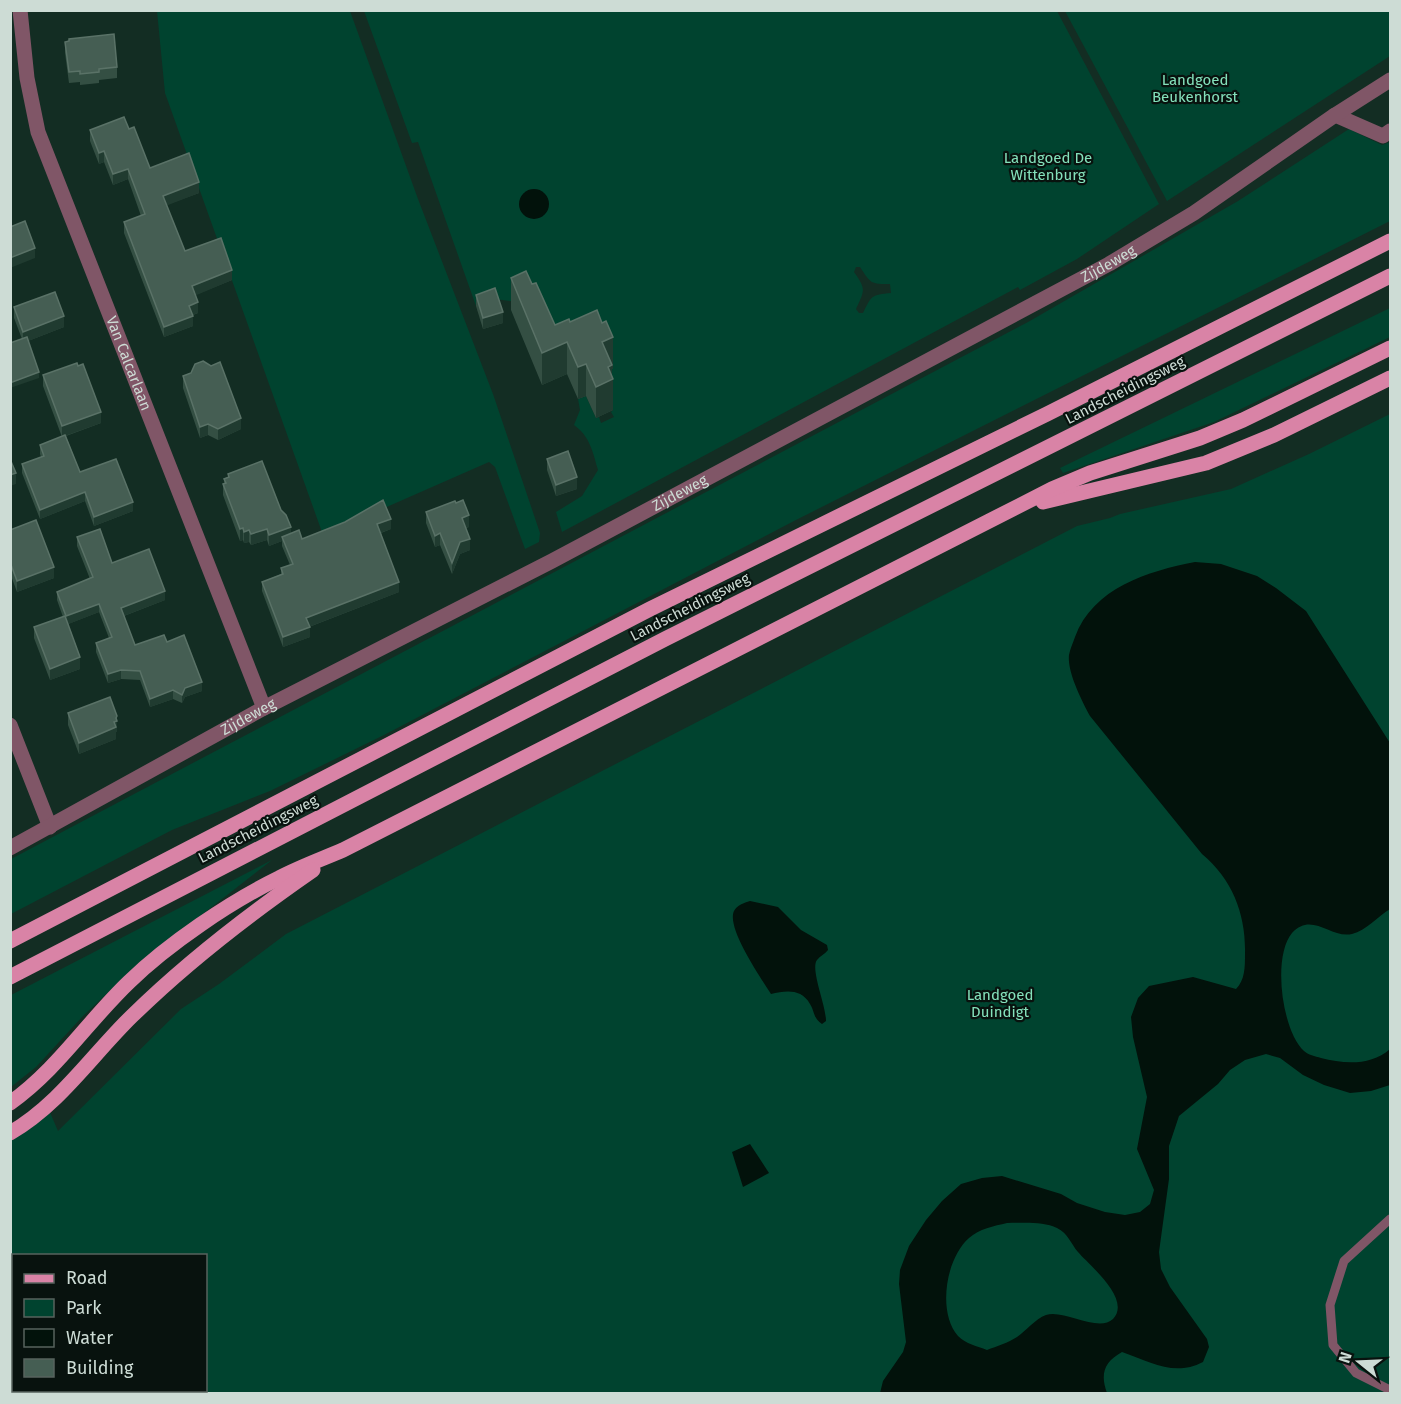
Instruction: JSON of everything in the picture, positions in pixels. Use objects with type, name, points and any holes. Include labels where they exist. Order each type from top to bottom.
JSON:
[{"type":"main road","name":"Landscheidingsweg","points":[[10,941],[650,609],[1047,414],[1390,241]]},
{"type":"main road","name":"Landscheidingsweg","points":[[10,977],[665,639],[1390,276]]},
{"type":"main road","points":[[10,1103],[26,1092],[53,1065],[128,982],[164,951],[255,891],[342,850],[1052,489],[1089,473],[1200,438],[1243,420],[1390,348]]},
{"type":"main road","points":[[997,517],[1054,498],[1206,463],[1274,435],[1390,378]]},
{"type":"main road","points":[[10,1133],[28,1122],[52,1102],[131,1017],[201,952],[246,917],[342,850]]},
{"type":"street","name":"Van Calcarlaan","points":[[20,10],[27,78],[38,132],[264,708]]},
{"type":"street","name":"Zijdeweg","points":[[10,848],[264,708],[552,561],[1115,261],[1194,213],[1335,115],[1389,82]]},
{"type":"street","points":[[1335,115],[1383,136],[1390,131]]},
{"type":"street","points":[[10,725],[50,827]]},
{"type":"lane","points":[[1390,1219],[1344,1261],[1330,1305],[1333,1345],[1356,1374],[1390,1390]]},
{"type":"green space","points":[[157,11],[350,11],[418,199],[493,394],[540,533],[539,542],[525,549],[495,467],[489,462],[323,535],[165,93]]},
{"type":"green space","name":"Landgoed De Wittenburg","points":[[364,11],[1057,11],[1159,204],[1077,259],[1020,290],[1018,287],[562,532],[556,512],[582,496],[598,470],[584,434],[574,425],[580,410],[578,399],[586,396],[596,418],[599,417],[601,423],[614,417],[611,412],[613,410],[570,354],[526,303],[495,299],[476,306],[418,142],[412,143]],"holes":[[[856,267],[860,267],[872,282],[890,284],[891,293],[873,297],[863,313],[859,313],[856,309],[863,290],[854,272]]]},
{"type":"green space","name":"Landgoed Beukenhorst","points":[[1065,11],[1390,11],[1390,56],[1167,201]]},
{"type":"green space","points":[[1349,129],[1382,145],[1390,142],[1390,221],[794,521],[384,735],[270,791],[172,830],[11,914],[11,859],[1028,322],[1238,201]]},
{"type":"green space","points":[[1390,308],[1390,337],[1214,422],[1063,473],[1060,468]]},
{"type":"green space","name":"Landgoed Duindigt","points":[[1390,414],[1390,1393],[11,1393],[10,1141],[49,1110],[58,1131],[181,1009],[286,934],[1077,526],[1231,489]]},
{"type":"green space","points":[[272,860],[136,966],[83,1016],[36,1067],[11,1087],[11,995]]},
{"type":"water","points":[[534,189],[545,193],[549,204],[545,215],[534,219],[523,215],[519,204],[523,193]]},
{"type":"water","points":[[1195,562],[1221,564],[1257,576],[1306,611],[1390,743],[1390,909],[1362,930],[1352,934],[1337,933],[1314,925],[1299,927],[1292,933],[1286,944],[1281,976],[1282,994],[1290,1028],[1304,1051],[1330,1060],[1357,1062],[1383,1055],[1390,1049],[1390,1085],[1371,1091],[1350,1093],[1324,1085],[1303,1075],[1280,1058],[1266,1054],[1245,1060],[1230,1070],[1218,1084],[1179,1116],[1169,1146],[1169,1179],[1159,1252],[1161,1269],[1170,1287],[1207,1339],[1209,1347],[1203,1362],[1182,1368],[1172,1368],[1153,1364],[1122,1352],[1107,1364],[1105,1369],[1104,1380],[1107,1393],[880,1393],[883,1381],[903,1352],[906,1342],[899,1284],[900,1270],[909,1246],[942,1201],[961,1184],[982,1178],[1002,1176],[1061,1194],[1077,1203],[1105,1212],[1125,1215],[1140,1212],[1150,1204],[1154,1190],[1137,1149],[1147,1097],[1133,1037],[1131,1017],[1138,998],[1149,986],[1193,977],[1236,989],[1243,977],[1245,940],[1236,899],[1222,875],[1202,854],[1090,716],[1070,670],[1069,653],[1075,637],[1083,620],[1095,606],[1124,584]],"holes":[[[1007,1223],[1045,1224],[1064,1233],[1113,1292],[1117,1302],[1117,1311],[1113,1319],[1107,1323],[1099,1323],[1062,1315],[1046,1315],[1014,1339],[987,1350],[961,1339],[951,1326],[946,1300],[947,1285],[955,1258],[961,1247],[973,1235]]]},
{"type":"water","points":[[750,901],[778,907],[801,930],[827,945],[828,950],[815,965],[826,1021],[822,1024],[802,995],[792,992],[771,994],[753,965],[740,941],[733,919],[737,907]]},
{"type":"water","points":[[750,1144],[769,1173],[743,1187],[732,1152]]},
{"type":"building","points":[[114,34],[117,67],[80,74],[80,71],[69,72],[65,42],[69,39]]},
{"type":"building","points":[[124,117],[129,129],[134,127],[150,168],[189,153],[199,182],[163,196],[185,251],[221,238],[232,270],[192,286],[198,302],[189,306],[193,316],[164,327],[124,222],[145,214],[128,169],[113,174],[104,151],[99,153],[90,130]]},
{"type":"building","points":[[25,221],[35,248],[10,258],[10,227]]},
{"type":"building","points":[[526,271],[532,284],[536,283],[555,325],[569,319],[570,322],[597,310],[602,323],[606,321],[613,337],[602,342],[612,365],[608,367],[613,379],[596,387],[586,364],[578,367],[567,342],[542,353],[511,278]]},
{"type":"building","points":[[495,288],[503,312],[483,318],[476,295]]},
{"type":"building","points":[[55,292],[64,316],[23,332],[14,307]]},
{"type":"building","points":[[27,337],[39,372],[10,383],[10,343]]},
{"type":"building","points":[[203,361],[211,366],[220,362],[241,418],[218,429],[208,424],[200,427],[183,376],[191,373],[195,364]]},
{"type":"building","points":[[77,363],[78,366],[83,364],[101,412],[62,426],[43,375]]},
{"type":"building","points":[[65,435],[80,472],[116,459],[133,502],[94,517],[85,492],[40,510],[22,464],[44,456],[40,445]]},
{"type":"building","points":[[568,451],[577,477],[556,485],[547,459]]},
{"type":"building","points":[[10,459],[16,473],[10,475]]},
{"type":"building","points":[[262,461],[281,510],[291,527],[269,535],[267,529],[251,534],[249,530],[244,532],[243,528],[240,529],[223,484],[226,483],[224,479],[229,477],[228,474]]},
{"type":"building","points":[[383,500],[391,519],[377,524],[399,582],[306,618],[310,627],[283,637],[262,582],[283,574],[281,568],[293,564],[282,537],[299,530],[302,539],[345,522]]},
{"type":"building","points":[[463,500],[469,515],[462,518],[470,539],[460,542],[452,563],[440,533],[435,536],[426,512]]},
{"type":"building","points":[[36,520],[54,567],[17,581],[10,562],[10,530]]},
{"type":"building","points":[[100,529],[112,563],[149,549],[165,591],[121,608],[135,645],[164,635],[167,642],[184,635],[202,682],[185,688],[182,695],[173,690],[150,699],[140,671],[121,670],[108,674],[96,643],[112,637],[99,604],[66,616],[57,592],[93,577],[77,537]]},
{"type":"building","points":[[65,616],[80,657],[50,669],[34,627]]},
{"type":"building","points":[[110,697],[117,716],[117,721],[114,722],[116,727],[79,743],[68,713]]}]
